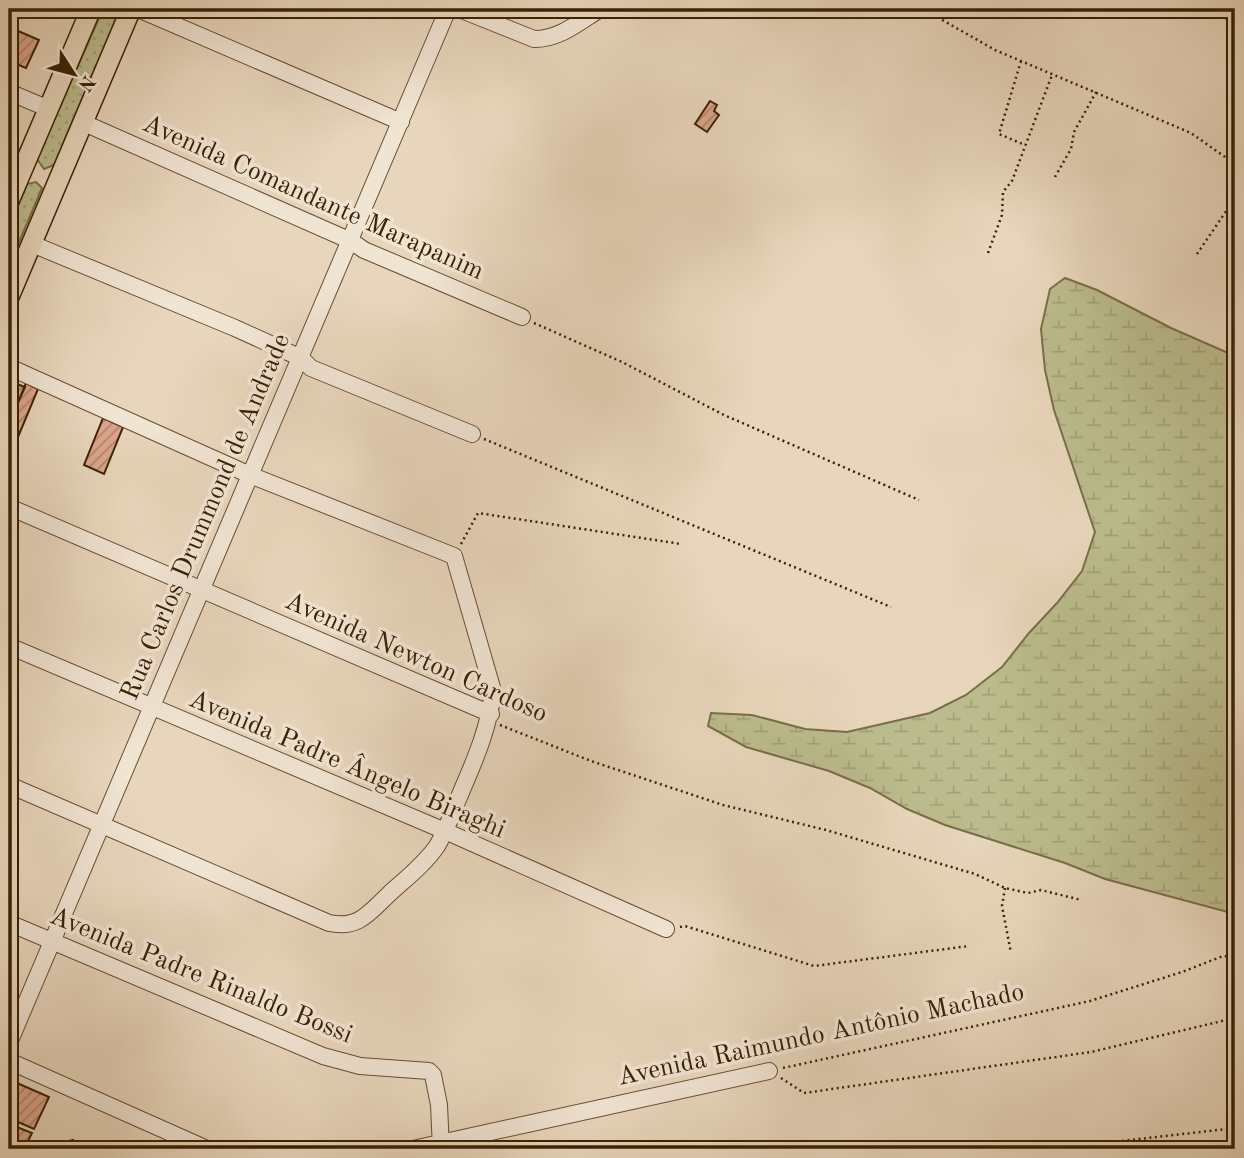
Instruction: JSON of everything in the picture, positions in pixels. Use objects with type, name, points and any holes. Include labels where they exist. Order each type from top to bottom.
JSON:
[{"type":"main road","points":[[9,201],[91,9]]},
{"type":"main road","points":[[9,297],[131,9]]},
{"type":"street","points":[[138,9],[401,122]]},
{"type":"street","name":"Rua Carlos Drummond de Andrade","points":[[9,1043],[448,9]]},
{"type":"street","points":[[459,9],[526,37],[547,39],[558,36],[600,9]]},
{"type":"street","points":[[9,92],[48,108]]},
{"type":"street","name":"Avenida Comandante Marapanim","points":[[84,123],[351,241],[364,250],[522,317]]},
{"type":"street","points":[[32,244],[301,358],[311,368],[472,434]]},
{"type":"street","points":[[9,367],[250,475],[454,556],[493,691],[491,714],[480,747],[445,831],[426,859],[372,910],[353,924],[344,926],[329,923],[9,785]]},
{"type":"street","name":"Avenida Newton Cardoso","points":[[9,508],[491,714]]},
{"type":"street","name":"Avenida Padre Ângelo Biraghi","points":[[9,646],[445,831],[666,929]]},
{"type":"street","name":"Avenida Padre Rinaldo Bossi","points":[[9,923],[323,1056],[360,1066],[429,1071],[433,1075],[439,1105],[442,1146]]},
{"type":"street","points":[[9,1062],[206,1149]]},
{"type":"street","name":"Avenida Raimundo Antônio Machado","points":[[413,1149],[442,1146],[769,1071]]},
{"type":"path","points":[[923,9],[995,50],[1191,133],[1235,164]]},
{"type":"path","points":[[1194,9],[1235,21]]},
{"type":"path","points":[[1021,61],[999,134],[1026,145]]},
{"type":"path","points":[[988,253],[1002,215],[1003,192],[1012,181],[1052,75]]},
{"type":"path","points":[[1055,177],[1070,149],[1074,132],[1096,92]]},
{"type":"path","points":[[1196,254],[1235,198]]},
{"type":"path","points":[[522,317],[622,362],[724,415],[919,500]]},
{"type":"path","points":[[472,434],[891,607]]},
{"type":"path","points":[[454,556],[478,513],[681,544]]},
{"type":"path","name":"Avenida Newton Cardoso","points":[[491,714],[501,726],[591,761],[723,805],[813,827],[975,874],[1005,888]]},
{"type":"path","points":[[1011,953],[1002,906],[1005,888],[1028,893],[1041,890],[1081,900]]},
{"type":"path","points":[[666,929],[685,926],[814,966],[969,946]]},
{"type":"path","name":"Avenida Raimundo Antônio Machado","points":[[769,1071],[1090,1001],[1223,956],[1235,957]]},
{"type":"path","points":[[769,1071],[804,1093],[1091,1052],[1235,1018]]},
{"type":"path","points":[[1051,1149],[1235,1128]]},
{"type":"green space","points":[[103,9],[120,9],[54,165],[44,169],[37,159]]},
{"type":"green space","points":[[36,182],[42,188],[9,266],[9,228],[27,184]]},
{"type":"green space","points":[[1065,278],[1097,290],[1171,328],[1235,356],[1235,914],[1105,879],[1065,863],[945,825],[907,809],[870,788],[829,771],[746,747],[708,726],[711,713],[752,715],[805,729],[847,732],[930,713],[966,695],[1002,667],[1057,603],[1082,571],[1095,532],[1054,410],[1045,370],[1041,329],[1050,289]]},
{"type":"building","points":[[9,27],[39,40],[26,68],[9,61]]},
{"type":"building","points":[[710,101],[717,105],[714,111],[719,115],[707,132],[695,124]]},
{"type":"building","points":[[9,381],[25,387],[13,414],[9,412]]},
{"type":"building","points":[[26,383],[38,389],[18,437],[9,434],[9,424]]},
{"type":"building","points":[[103,418],[123,427],[104,474],[84,465]]},
{"type":"building","points":[[17,1083],[49,1097],[34,1129],[9,1118],[9,1099]]},
{"type":"building","points":[[9,1124],[32,1133],[24,1149],[9,1149]]},
{"type":"building","points":[[73,1140],[76,1149],[40,1149],[40,1148]]}]
